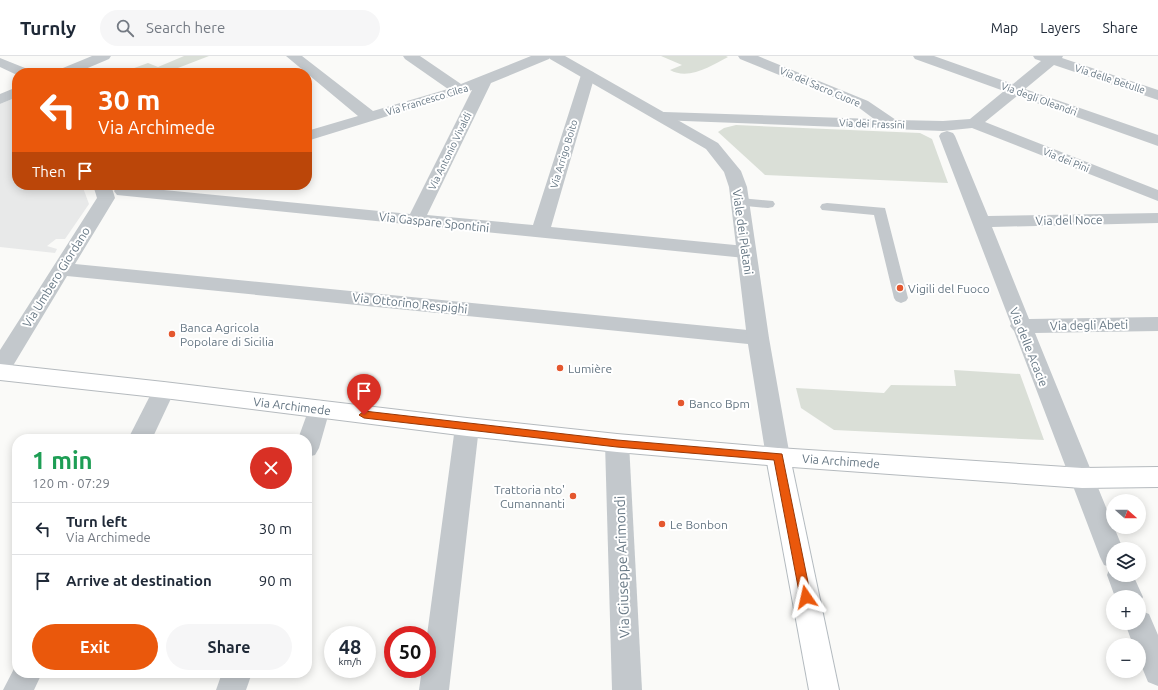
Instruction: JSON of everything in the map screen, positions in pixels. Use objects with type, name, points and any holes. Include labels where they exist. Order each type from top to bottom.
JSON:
[{"type":"main road","name":"Via Archimede","points":[[0,370],[467,427],[617,443],[778,457],[1082,478],[1158,477]]},
{"type":"main road","points":[[778,457],[824,690]]},
{"type":"street","points":[[75,68],[104,56]]},
{"type":"street","points":[[293,56],[308,68]]},
{"type":"street","points":[[410,56],[460,90]]},
{"type":"street","name":"Via Francesco Cilea","points":[[312,134],[484,82],[544,56]]},
{"type":"street","name":"Viale dei Platani","points":[[555,56],[664,117],[712,146],[732,171],[738,187],[745,252],[778,457]]},
{"type":"street","name":"Via del Sacro Cuore","points":[[745,56],[862,104],[892,124]]},
{"type":"street","name":"Via degli Oleandri","points":[[920,56],[1158,141]]},
{"type":"street","points":[[974,123],[1014,90],[1049,57]]},
{"type":"street","name":"Via delle Betulle","points":[[1049,57],[1158,95]]},
{"type":"street","points":[[0,62],[14,68]]},
{"type":"street","points":[[312,71],[370,117]]},
{"type":"street","name":"Via Arrigo Boito","points":[[540,232],[588,75]]},
{"type":"street","name":"Via Antonio Vivaldi","points":[[416,220],[484,82]]},
{"type":"street","points":[[0,99],[12,94]]},
{"type":"street","name":"Via dei Frassini","points":[[664,117],[943,126],[974,123]]},
{"type":"street","name":"Via dei Pini","points":[[974,123],[1158,196]]},
{"type":"street","name":"Via delle Acacie","points":[[947,136],[1020,326],[1107,542]]},
{"type":"street","name":"Via Gaspare Spontini","points":[[110,191],[745,252]]},
{"type":"street","name":"Via Umbero Giordano","points":[[0,370],[110,191]]},
{"type":"street","name":"Via del Noce","points":[[980,222],[1158,218]]},
{"type":"street","name":"Via Ottorino Respighi","points":[[62,269],[758,338]]},
{"type":"street","name":"Via degli Abeti","points":[[1020,326],[1158,324]]},
{"type":"street","points":[[142,434],[164,390]]},
{"type":"street","points":[[311,434],[319,409]]},
{"type":"street","points":[[434,690],[467,427]]},
{"type":"street","name":"Via Giuseppe Arimondi","points":[[617,443],[627,690]]},
{"type":"street","points":[[1142,630],[1158,672]]},
{"type":"street","points":[[18,690],[24,678]]},
{"type":"street","points":[[231,690],[235,678]]},
{"type":"lane","points":[[740,202],[768,204]]},
{"type":"lane","points":[[827,207],[880,210],[901,298]]},
{"type":"shaded area","points":[[184,56],[209,56],[178,68],[134,68],[148,63],[158,67]]},
{"type":"shaded area","points":[[661,56],[728,57],[708,68],[685,74],[670,70],[682,65]]},
{"type":"shaded area","points":[[12,99],[12,190],[84,190],[89,204],[65,239],[56,239],[47,246],[57,249],[55,253],[0,247],[0,104]]},
{"type":"shaded area","points":[[736,125],[920,133],[932,139],[948,183],[765,175],[718,132],[724,128]]},
{"type":"shaded area","points":[[954,370],[1020,374],[1044,440],[834,430],[801,408],[796,388],[884,393],[891,385],[956,386]]},
{"type":"place","name":"Vigili del Fuoco","points":[[900,288]]},
{"type":"place","name":"Banca Agricola Popolare di Sicilia","points":[[172,334]]},
{"type":"place","name":"Lumière","points":[[560,368]]},
{"type":"place","name":"Banco Bpm","points":[[681,403]]},
{"type":"place","name":"Trattoria nto' Cumannanti","points":[[573,496]]},
{"type":"place","name":"Le Bonbon","points":[[662,524]]},
{"type":"route","points":[[364,415],[617,443],[778,457],[806,597]]}]
